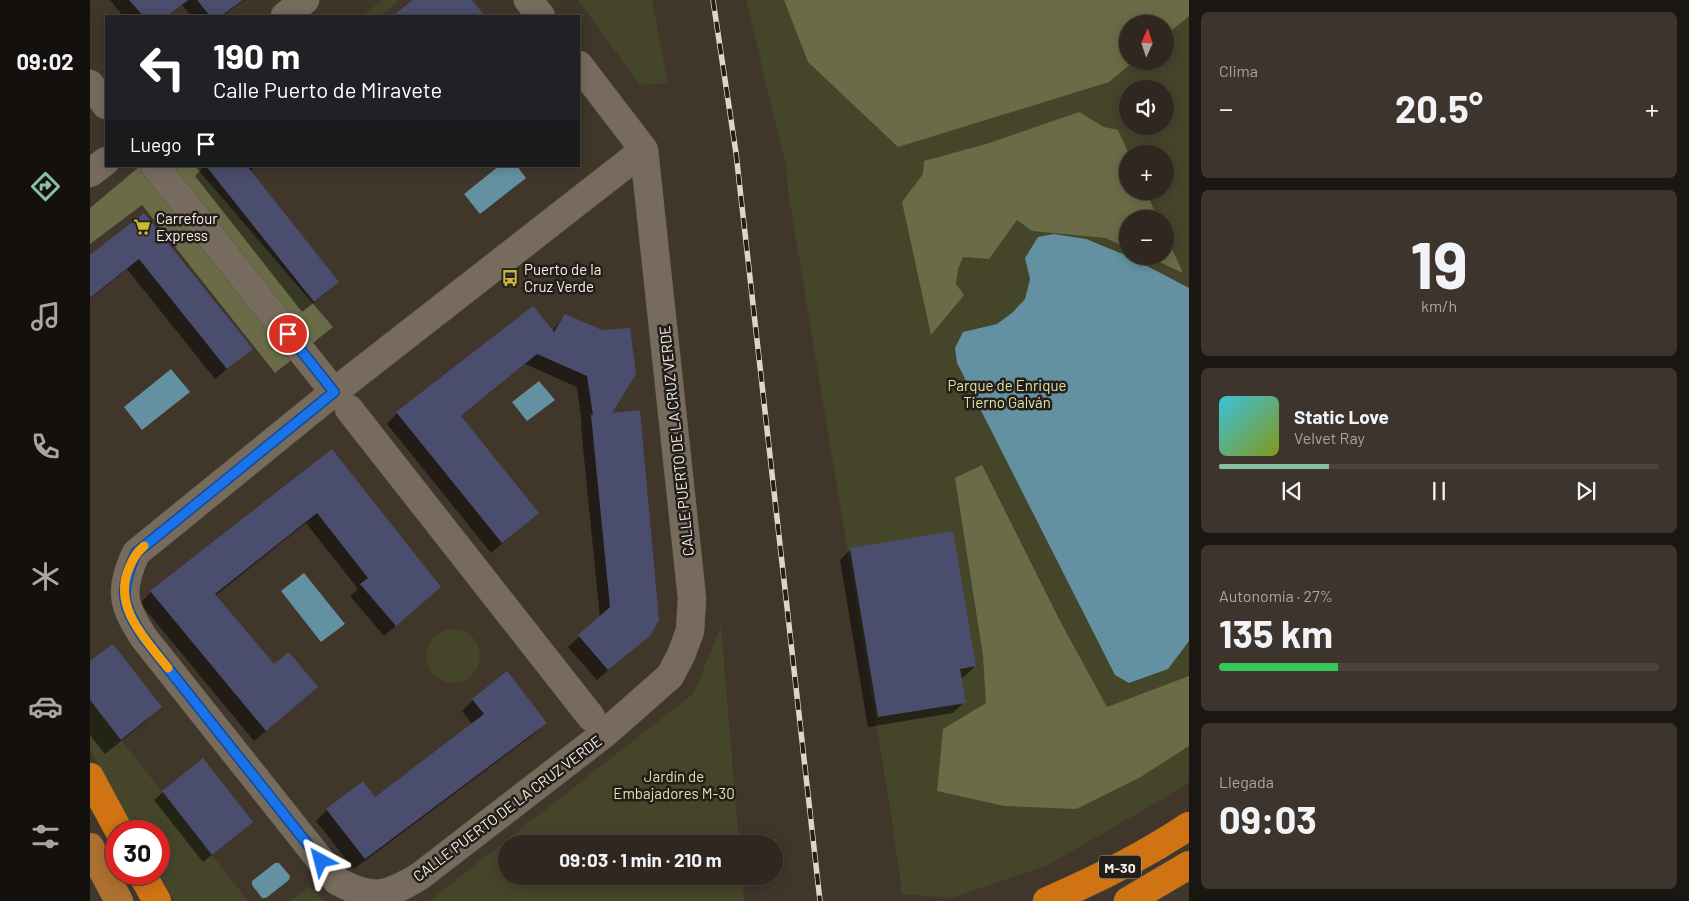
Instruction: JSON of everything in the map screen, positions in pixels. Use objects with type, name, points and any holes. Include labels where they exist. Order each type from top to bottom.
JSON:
[{"type":"highway","points":[[90,777],[113,820]]},
{"type":"highway","name":"M-30","points":[[1047,901],[1086,884],[1162,844],[1189,826]]},
{"type":"highway","points":[[1128,901],[1189,865]]},
{"type":"highway","points":[[148,885],[156,901]]},
{"type":"main road","points":[[90,847],[120,901]]},
{"type":"street","points":[[287,15],[306,0]]},
{"type":"street","points":[[528,0],[540,15]]},
{"type":"street","name":"CALLE PUERTO DE LA CRUZ VERDE","points":[[580,66],[644,150],[692,598],[690,630],[681,655],[670,676],[604,734],[420,876],[404,886],[379,895],[355,891],[337,881],[144,638],[131,618],[125,601],[124,587],[127,572],[136,553],[342,400],[644,150]]},
{"type":"street","points":[[90,84],[105,104]]},
{"type":"street","points":[[90,173],[105,162]]},
{"type":"street","points":[[156,167],[591,717]]},
{"type":"green space","points":[[383,0],[396,0],[398,2],[381,15],[362,15]]},
{"type":"green space","points":[[578,0],[652,0],[668,83],[640,85]]},
{"type":"green space","name":"Parque de Enrique Tierno Galván","points":[[746,0],[1189,0],[1189,782],[1046,866],[952,898],[902,894],[891,813],[789,197],[786,166]]},
{"type":"green space","points":[[784,0],[1189,0],[1189,16],[1174,28],[1174,15],[1119,15],[1119,70],[1123,70],[1109,82],[898,147],[808,62]]},
{"type":"green space","points":[[1079,112],[1104,127],[1118,130],[1125,145],[1119,145],[1119,200],[1150,200],[1154,210],[1119,210],[1119,244],[1106,238],[1032,231],[1017,220],[989,259],[963,257],[958,269],[956,284],[964,295],[931,335],[902,202],[923,174],[924,161],[986,144]]},
{"type":"green space","points":[[139,167],[196,167],[333,327],[275,373],[142,205],[90,244],[90,208]]},
{"type":"green space","points":[[1174,254],[1183,273],[1166,265],[1174,265]]},
{"type":"green space","points":[[982,465],[1060,621],[1107,707],[1189,676],[1189,746],[1139,778],[1076,809],[1004,806],[937,791],[943,729],[986,703],[983,656],[955,478]]},
{"type":"green space","name":"Jardín de Embajadores M-30","points":[[721,625],[738,835],[513,835],[694,693]]},
{"type":"green space","points":[[453,629],[463,631],[472,637],[478,646],[480,656],[478,666],[472,675],[463,681],[453,683],[443,681],[434,675],[428,666],[426,656],[428,646],[434,637],[443,631]]},
{"type":"green space","points":[[90,700],[248,901],[174,901],[165,885],[170,885],[170,820],[129,820],[90,750]]},
{"type":"green space","name":"Jardín de Embajadores M-30","points":[[498,847],[498,885],[743,885],[744,901],[429,901]]},
{"type":"green space","points":[[309,886],[324,901],[290,901]]},
{"type":"water","points":[[498,167],[518,167],[526,178],[480,214],[464,194]]},
{"type":"water","points":[[1054,234],[1086,239],[1119,252],[1119,265],[1145,265],[1189,288],[1189,641],[1168,669],[1129,683],[1115,675],[957,363],[955,348],[963,332],[997,324],[1012,313],[1025,299],[1030,279],[1025,258],[1038,237]]},
{"type":"water","points":[[171,369],[190,392],[142,430],[124,407]]},
{"type":"water","points":[[539,381],[555,400],[527,421],[512,402]]},
{"type":"water","points":[[304,573],[345,624],[321,642],[281,591]]},
{"type":"water","points":[[275,863],[279,863],[290,876],[289,880],[266,898],[262,898],[252,885],[252,881]]},
{"type":"building","points":[[129,0],[188,0],[169,15],[142,15]]},
{"type":"building","points":[[197,0],[243,0],[222,15],[209,15]]},
{"type":"building","points":[[413,0],[472,0],[484,15],[393,15]]},
{"type":"building","points":[[207,167],[248,167],[339,282],[314,302]]},
{"type":"building","points":[[144,213],[253,349],[227,369],[139,259],[90,298],[90,255]]},
{"type":"building","points":[[533,306],[554,332],[565,314],[602,330],[630,328],[636,374],[612,413],[640,410],[659,620],[650,636],[608,670],[578,635],[610,607],[591,415],[593,415],[587,376],[537,354],[461,416],[539,513],[502,543],[396,412]]},
{"type":"building","points":[[332,449],[441,587],[396,626],[360,584],[368,578],[317,513],[215,594],[274,664],[289,652],[318,687],[266,731],[150,591]]},
{"type":"building","points":[[953,531],[976,666],[960,669],[966,703],[878,717],[850,548]]},
{"type":"building","points":[[113,644],[162,707],[121,740],[90,700],[90,661]]},
{"type":"building","points":[[507,671],[547,723],[365,859],[326,809],[363,781],[375,797],[484,714],[472,699]]},
{"type":"building","points":[[203,758],[253,822],[212,855],[162,791]]},
{"type":"railway","points":[[713,0],[736,153],[820,901]]},
{"type":"slow traffic","points":[[144,546],[136,553],[127,572],[124,587],[125,601],[131,618],[168,668]]},
{"type":"place","name":"Carrefour Express","points":[[142,227]]},
{"type":"place","name":"Puerto de la Cruz Verde","points":[[510,278]]},
{"type":"route","points":[[288,334],[334,392],[136,553],[127,572],[124,587],[125,601],[131,618],[144,638],[321,861]]}]
